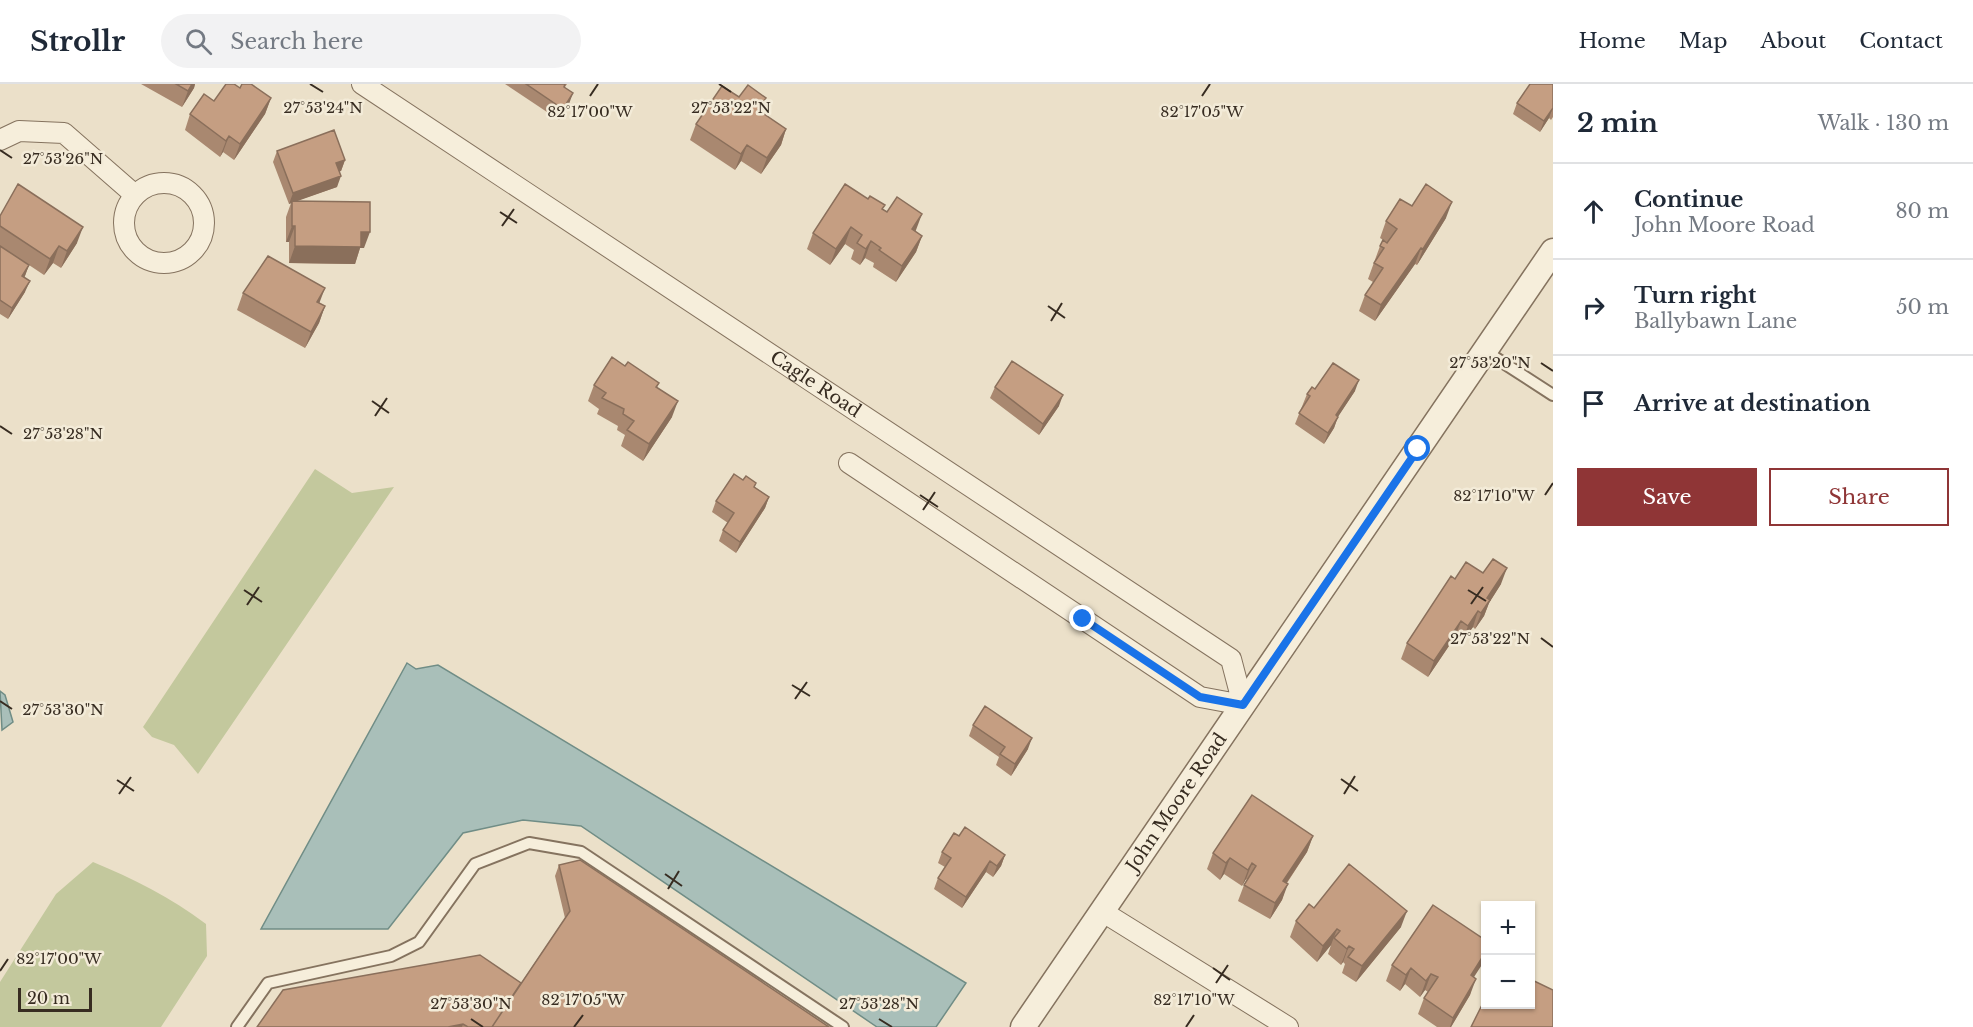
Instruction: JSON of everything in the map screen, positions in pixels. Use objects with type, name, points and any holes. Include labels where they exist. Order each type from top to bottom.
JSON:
[{"type":"street","name":"Cagle Road","points":[[362,84],[1231,659],[1243,705]]},
{"type":"street","points":[[0,140],[19,131],[64,133],[135,195]]},
{"type":"street","points":[[172,183],[196,196],[205,222],[197,247],[187,257],[175,262],[149,260],[129,243],[124,225],[127,206],[135,195],[146,186],[172,183]]},
{"type":"street","name":"John Moore Road","points":[[1023,1027],[1553,251]]},
{"type":"street","points":[[849,463],[1200,697],[1243,705]]},
{"type":"street","points":[[1103,912],[1288,1027]]},
{"type":"lane","points":[[1485,351],[1553,395]]},
{"type":"lane","points":[[237,1027],[267,983],[391,956],[419,942],[475,864],[529,843],[581,852],[843,1027]]},
{"type":"green space","points":[[315,469],[352,493],[394,487],[198,774],[174,745],[152,737],[143,727]]},
{"type":"green space","points":[[93,862],[151,889],[206,924],[207,956],[161,1027],[0,1027],[0,982],[56,894]]},
{"type":"water","points":[[407,663],[416,669],[438,665],[966,983],[936,1027],[877,1027],[581,826],[523,820],[463,833],[388,929],[261,929]]},
{"type":"water","points":[[0,691],[5,695],[13,722],[2,730]]},
{"type":"building","points":[[176,84],[192,84],[188,91]]},
{"type":"building","points":[[226,84],[234,84],[240,88],[242,84],[251,84],[271,98],[240,144],[229,136],[226,141],[190,114],[204,94],[214,101]]},
{"type":"building","points":[[526,84],[565,84],[564,87],[573,93],[563,109]]},
{"type":"building","points":[[1530,84],[1553,84],[1553,108],[1544,121],[1517,103]]},
{"type":"building","points":[[748,85],[766,98],[758,110],[786,129],[767,158],[747,145],[741,154],[696,124],[722,86],[739,97]]},
{"type":"building","points":[[334,130],[345,160],[336,163],[341,176],[293,193],[277,151]]},
{"type":"building","points":[[18,184],[83,227],[67,251],[59,246],[50,259],[0,226],[0,216]]},
{"type":"building","points":[[845,184],[868,199],[870,196],[885,205],[882,209],[887,212],[897,197],[922,214],[912,229],[922,236],[902,266],[879,250],[881,248],[871,241],[866,249],[857,243],[862,235],[851,227],[836,249],[813,233]]},
{"type":"building","points":[[1426,184],[1452,202],[1423,249],[1421,248],[1381,305],[1365,295],[1383,268],[1374,263],[1384,248],[1380,246],[1383,240],[1387,243],[1397,229],[1386,221],[1400,199],[1412,206]]},
{"type":"building","points":[[292,201],[370,202],[370,232],[361,232],[361,247],[295,246]]},
{"type":"building","points":[[0,246],[29,265],[22,276],[30,281],[12,308],[0,300]]},
{"type":"building","points":[[268,256],[325,288],[317,302],[325,306],[311,332],[243,293]]},
{"type":"building","points":[[612,357],[625,366],[628,362],[659,383],[656,387],[678,401],[649,444],[627,430],[634,421],[623,414],[624,409],[602,398],[606,393],[594,385]]},
{"type":"building","points":[[1012,361],[1063,395],[1043,424],[995,387]]},
{"type":"building","points":[[1333,363],[1359,380],[1336,415],[1338,417],[1328,433],[1299,413],[1310,396],[1307,394],[1312,387],[1315,389]]},
{"type":"building","points":[[734,474],[743,480],[746,476],[756,483],[754,487],[769,497],[740,542],[723,530],[734,513],[716,501]]},
{"type":"building","points":[[1493,559],[1507,568],[1487,598],[1490,600],[1481,613],[1478,611],[1468,626],[1461,621],[1434,661],[1407,643],[1451,576],[1455,579],[1466,562],[1483,573]]},
{"type":"building","points":[[985,706],[1032,738],[1015,764],[1000,754],[1005,747],[973,725]]},
{"type":"building","points":[[1252,795],[1313,836],[1283,881],[1288,884],[1275,903],[1244,885],[1256,866],[1252,863],[1248,870],[1230,858],[1226,863],[1213,853]]},
{"type":"building","points":[[965,827],[1005,855],[997,866],[990,861],[966,897],[938,878],[951,858],[942,852],[954,833],[959,836]]},
{"type":"building","points":[[580,860],[829,1027],[492,1027],[570,911],[559,865]]},
{"type":"building","points":[[1349,864],[1407,911],[1362,966],[1348,957],[1354,949],[1349,946],[1347,949],[1334,938],[1340,931],[1337,929],[1323,946],[1296,921],[1309,904],[1314,908]]},
{"type":"building","points":[[1433,905],[1481,937],[1481,959],[1471,975],[1476,979],[1453,1018],[1424,998],[1438,977],[1431,974],[1426,981],[1411,968],[1406,975],[1392,965]]},
{"type":"building","points":[[480,955],[521,983],[492,1027],[468,1027],[463,1024],[448,1027],[257,1027],[283,990]]},
{"type":"building","points":[[1535,981],[1553,990],[1553,1027],[1471,1027],[1481,1007],[1481,1009],[1535,1009]]},
{"type":"route","points":[[1083,619],[1200,697],[1243,705],[1418,449]]}]
